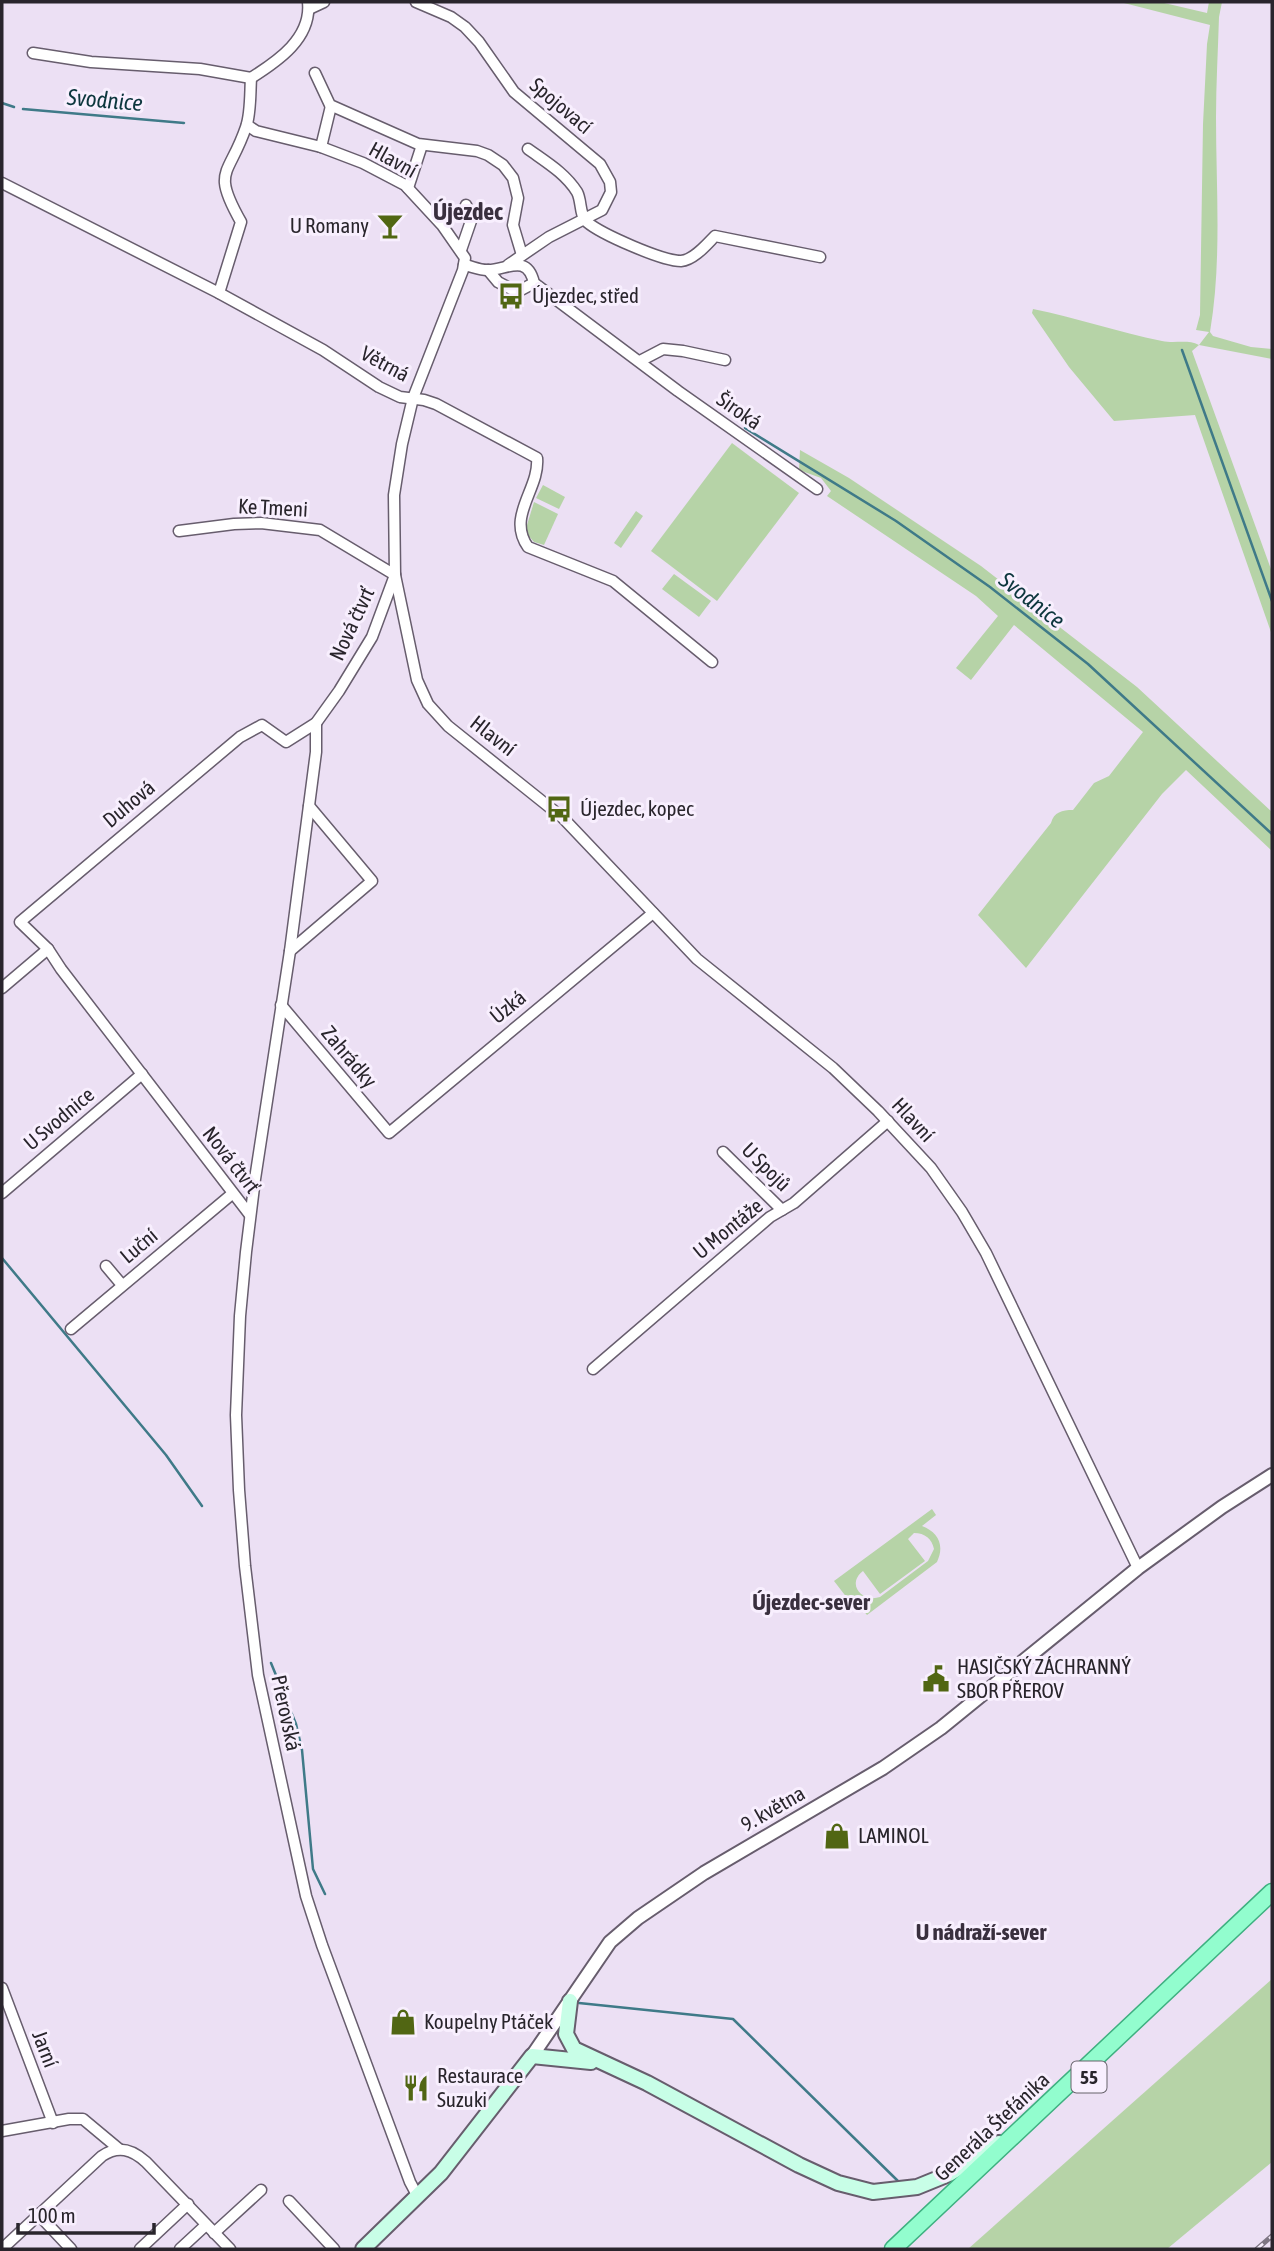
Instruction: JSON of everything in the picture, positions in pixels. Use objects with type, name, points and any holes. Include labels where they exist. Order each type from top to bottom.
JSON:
[{"type":"main road","name":"Generála Štefánika","points":[[893,2249],[1272,1892]]},
{"type":"main road","name":"Generála Štefánika","points":[[907,2249],[1272,1905]]},
{"type":"main road","points":[[569,2001],[566,2028],[571,2046],[579,2052],[822,2177],[855,2189],[889,2192],[933,2182],[1016,2134]]},
{"type":"main road","name":"9. května","points":[[363,2249],[418,2197],[454,2157],[532,2056]]},
{"type":"main road","points":[[532,2056],[587,2061],[614,2068]]},
{"type":"street","points":[[33,53],[91,62],[200,69],[251,78],[292,47],[308,21],[309,5],[324,2]]},
{"type":"street","name":"Spojovací","points":[[416,2],[451,17],[465,27],[479,42],[514,92],[600,164],[610,182],[611,192],[602,210],[508,265]]},
{"type":"street","points":[[315,73],[331,106],[321,147]]},
{"type":"street","points":[[219,293],[242,222],[224,185],[225,173],[247,125],[251,78]]},
{"type":"street","points":[[331,106],[422,145],[477,151],[503,165],[513,178],[518,198],[513,225],[522,255]]},
{"type":"street","name":"Hlavní","points":[[247,125],[256,131],[321,147],[363,163],[408,188],[442,225],[465,258],[413,398],[394,495],[396,575],[417,680],[428,704],[448,726],[563,818],[697,959],[833,1068],[888,1121],[931,1168],[962,1212],[986,1253],[1138,1568]]},
{"type":"street","points":[[408,188],[422,145]]},
{"type":"street","points":[[528,149],[561,173],[576,192],[584,219],[606,235],[644,251],[681,261],[692,257],[715,236],[820,257]]},
{"type":"street","name":"Větrná","points":[[2,183],[219,293],[323,350],[379,387],[400,397],[436,404],[537,458],[537,467],[520,517],[520,528],[528,547],[613,582],[712,662]]},
{"type":"street","points":[[461,250],[471,218],[466,205]]},
{"type":"street","points":[[464,265],[488,270],[508,265]]},
{"type":"street","name":"Široká","points":[[508,265],[526,268],[534,283],[678,391],[817,489]]},
{"type":"street","points":[[488,270],[498,282],[517,292],[534,283]]},
{"type":"street","name":"Široká","points":[[640,361],[663,349],[725,360]]},
{"type":"street","name":"Ke Tmeni","points":[[179,531],[261,523],[320,530],[396,575]]},
{"type":"street","name":"Nová čtvrť","points":[[262,725],[286,742],[316,723],[372,637],[396,575]]},
{"type":"street","name":"Nová čtvrť","points":[[250,1215],[290,951],[316,752],[316,723]]},
{"type":"street","name":"Duhová","points":[[24,918],[240,737],[262,725]]},
{"type":"street","points":[[290,951],[372,881],[309,806]]},
{"type":"street","name":"Úzká","points":[[389,1133],[653,913]]},
{"type":"street","name":"Nová čtvrť","points":[[24,918],[20,922],[48,949],[250,1215]]},
{"type":"street","points":[[2,988],[48,949]]},
{"type":"street","name":"Zahrádky","points":[[281,1005],[389,1133]]},
{"type":"street","name":"U Svodnice","points":[[2,1193],[142,1074]]},
{"type":"street","name":"U Montáže","points":[[593,1369],[770,1217],[794,1203],[888,1121]]},
{"type":"street","name":"U Spojů","points":[[723,1152],[782,1210]]},
{"type":"street","name":"Luční","points":[[71,1329],[232,1194]]},
{"type":"street","name":"Přerovská","points":[[250,1215],[240,1316],[236,1415],[245,1566],[258,1675],[306,1896],[363,2060],[418,2197]]},
{"type":"street","points":[[106,1266],[122,1285]]},
{"type":"street","name":"9. května","points":[[532,2056],[610,1942],[638,1918],[704,1873],[883,1768],[941,1728],[1138,1568],[1222,1507],[1272,1475]]},
{"type":"street","name":"Jarní","points":[[2,1988],[52,2123]]},
{"type":"street","points":[[2,2131],[83,2119],[123,2149],[141,2157],[230,2249]]},
{"type":"street","points":[[2,2249],[102,2156],[123,2149]]},
{"type":"street","points":[[215,2233],[261,2190]]},
{"type":"street","points":[[289,2201],[334,2249]]},
{"type":"street","points":[[140,2249],[188,2204]]},
{"type":"street","points":[[38,2214],[71,2249]]},
{"type":"street","points":[[180,2249],[206,2225]]},
{"type":"green space","points":[[1120,2],[1160,2],[1207,13],[1209,2],[1222,2],[1216,93],[1217,252],[1210,332],[1213,336],[1251,347],[1272,349],[1272,359],[1199,345],[1209,332],[1196,330],[1200,315],[1203,124],[1210,25]]},
{"type":"green space","points":[[1033,309],[1162,341],[1199,345],[1192,351],[1272,572],[1272,635],[1195,415],[1114,421],[1069,367],[1032,313]]},
{"type":"green space","points":[[732,443],[799,493],[717,601],[651,551]]},
{"type":"green space","points":[[800,450],[849,478],[981,566],[1137,687],[1272,812],[1272,851],[1186,770],[1162,794],[1026,968],[978,915],[1054,816],[1062,811],[1073,810],[1094,783],[1109,776],[1143,732],[1014,625],[971,680],[956,668],[998,616],[976,596],[827,496],[831,491],[821,478],[799,470]]},
{"type":"green space","points":[[543,485],[565,497],[559,509],[536,498]]},
{"type":"green space","points":[[534,502],[558,514],[544,545],[534,542],[527,534]]},
{"type":"green space","points":[[636,511],[643,516],[621,548],[614,543]]},
{"type":"green space","points":[[674,574],[711,601],[699,617],[662,589]]},
{"type":"green space","points":[[932,1509],[936,1515],[922,1526],[939,1540],[937,1562],[867,1615],[862,1609],[867,1604],[857,1599],[851,1603],[834,1581]],"holes":[[[914,1533],[927,1537],[933,1545],[934,1549],[928,1561],[880,1597],[862,1595],[856,1587],[856,1581],[863,1571],[880,1594],[925,1561],[908,1539]]]},
{"type":"green space","points":[[1272,1979],[1272,2162],[1167,2249],[968,2249]]},
{"type":"waterway","name":"Svodnice","points":[[2,103],[14,107]]},
{"type":"waterway","name":"Svodnice","points":[[23,109],[184,123]]},
{"type":"waterway","points":[[1182,350],[1272,601]]},
{"type":"waterway","name":"Svodnice","points":[[745,428],[896,521],[990,587],[1088,664],[1272,834]]},
{"type":"waterway","points":[[2,1258],[166,1455],[202,1506]]},
{"type":"waterway","points":[[271,1663],[296,1724],[302,1750],[313,1869],[325,1894]]},
{"type":"waterway","points":[[579,2003],[733,2019],[900,2183]]},
{"type":"railway","points":[[1257,2249],[1272,2236]]},
{"type":"place","name":"U Romany","points":[[390,226]]},
{"type":"place","name":"Újezdec, střed","points":[[511,296]]},
{"type":"place","name":"Újezdec, kopec","points":[[559,809]]},
{"type":"place","name":"HASIČSKÝ ZÁCHRANNÝ SBOR PŘEROV","points":[[936,1679]]},
{"type":"place","name":"LAMINOL","points":[[837,1836]]},
{"type":"place","name":"Koupelny Ptáček","points":[[403,2022]]},
{"type":"place","name":"Restaurace Suzuki","points":[[416,2088]]},
{"type":"district","name":"Újezdec","points":[[468,212]]},
{"type":"district","name":"Újezdec-sever","points":[[811,1602]]},
{"type":"district","name":"U nádraží-sever","points":[[981,1932]]}]
